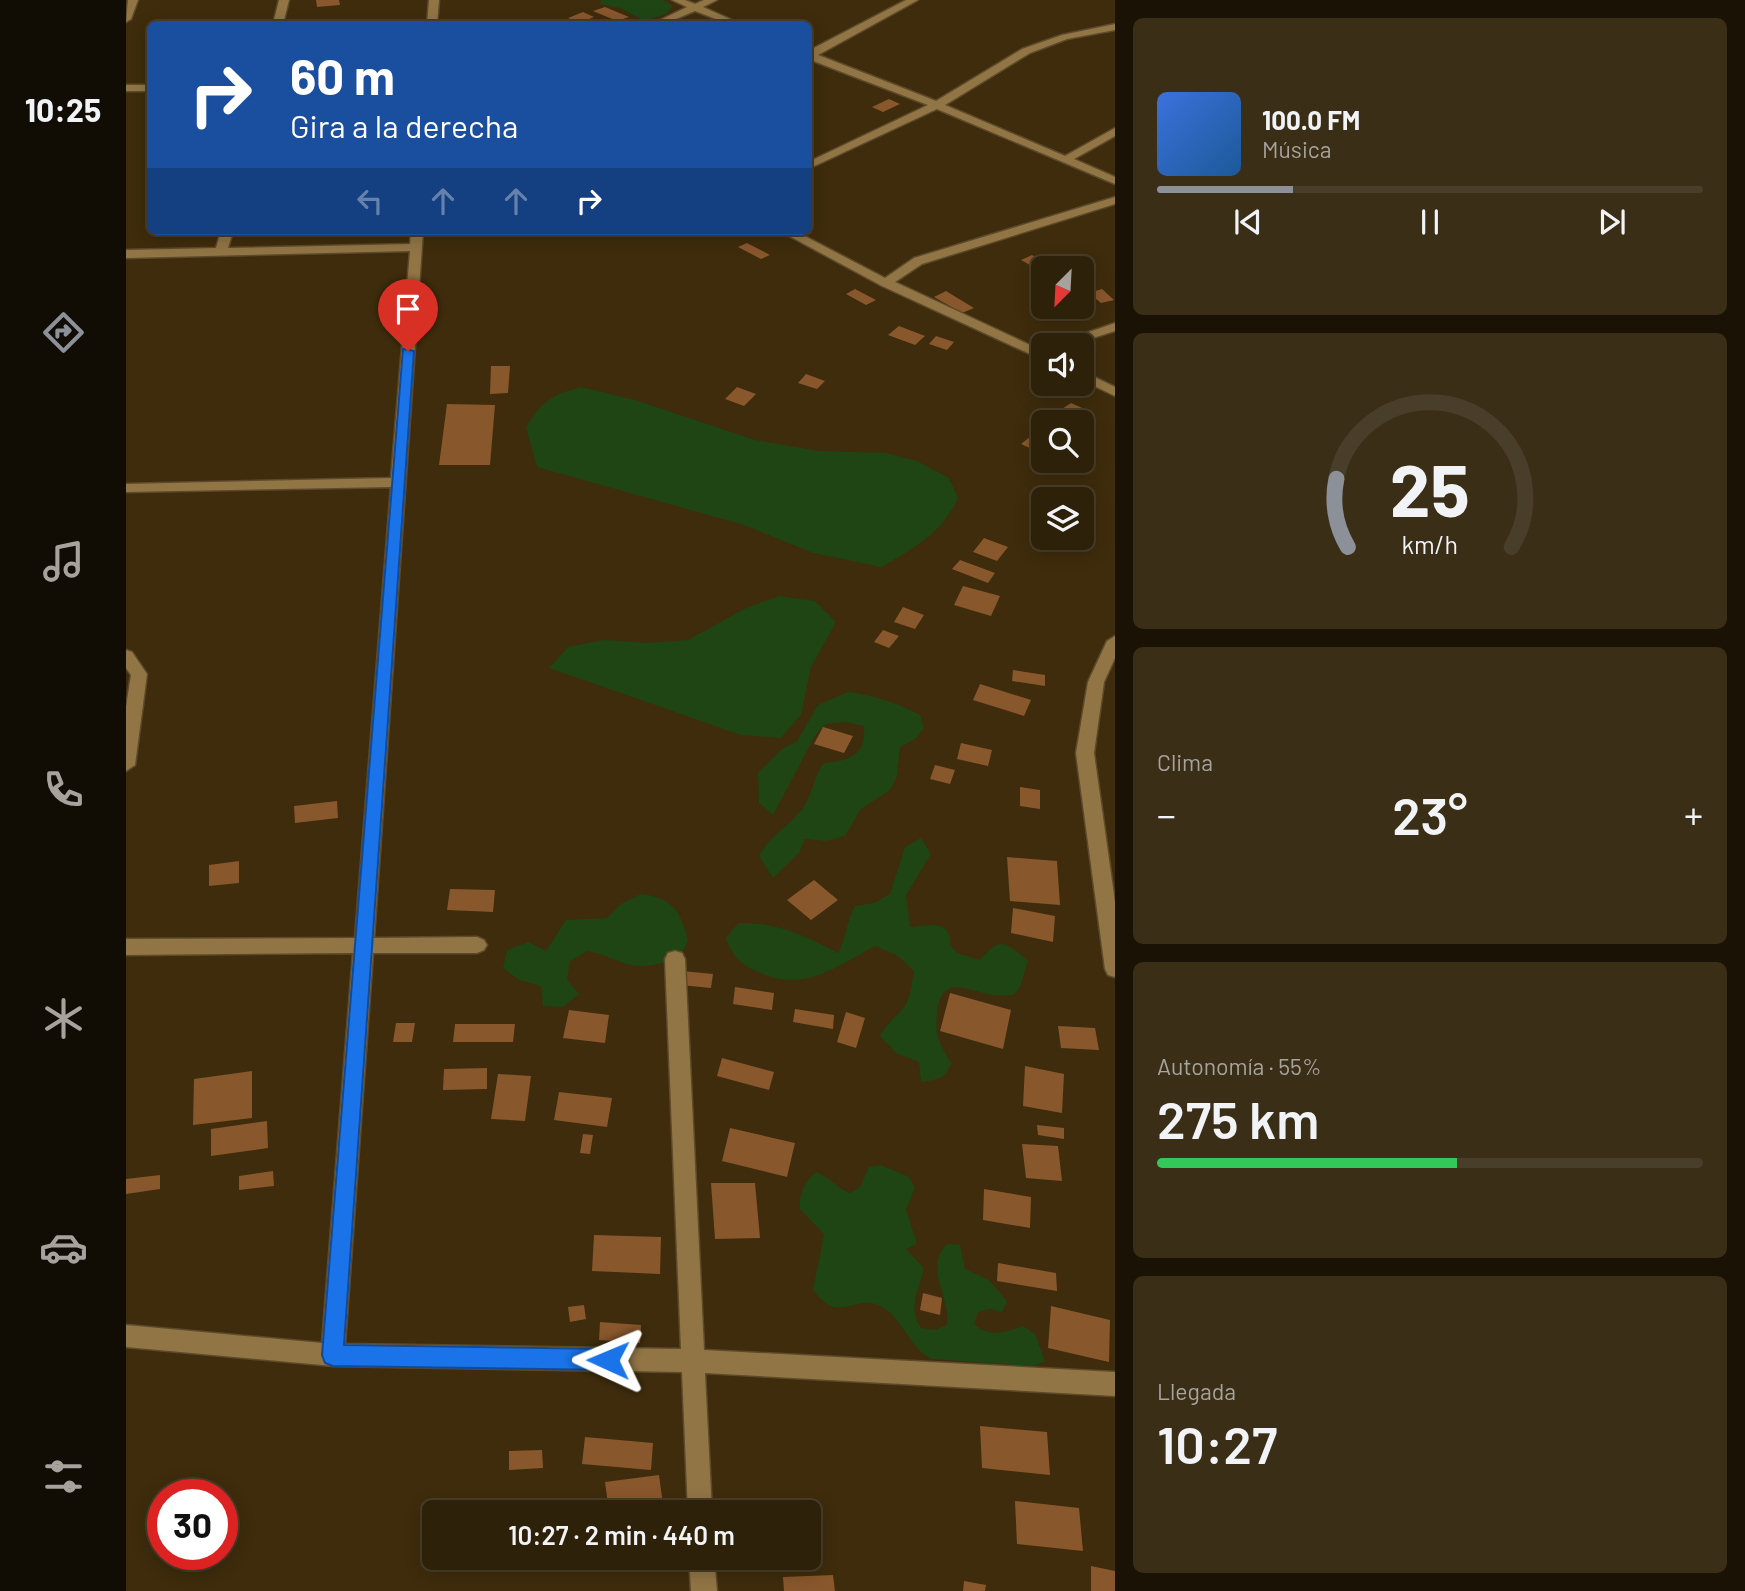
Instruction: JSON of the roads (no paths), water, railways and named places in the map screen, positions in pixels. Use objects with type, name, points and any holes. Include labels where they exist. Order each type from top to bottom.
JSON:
[{"type":"street","points":[[126,19],[134,0]]},
{"type":"street","points":[[279,21],[284,0]]},
{"type":"street","points":[[432,21],[434,0]]},
{"type":"street","points":[[677,0],[728,21]]},
{"type":"street","points":[[664,21],[712,0]]},
{"type":"street","points":[[812,53],[913,0]]},
{"type":"street","points":[[812,164],[937,104],[1026,51],[1065,37],[1115,27]]},
{"type":"street","points":[[812,56],[937,104],[1115,181]]},
{"type":"street","points":[[126,88],[147,88]]},
{"type":"street","points":[[1065,160],[1115,131]]},
{"type":"street","points":[[886,283],[918,261],[1115,200]]},
{"type":"street","points":[[221,251],[225,235]]},
{"type":"street","points":[[794,235],[886,283],[1031,348]]},
{"type":"street","points":[[126,254],[416,239],[333,1355]]},
{"type":"street","points":[[1094,334],[1115,327]]},
{"type":"street","points":[[1094,381],[1115,392]]},
{"type":"street","points":[[126,488],[398,482]]},
{"type":"street","points":[[1115,641],[1096,682],[1085,753],[1115,969]]},
{"type":"street","points":[[126,656],[139,674],[126,765]]},
{"type":"street","points":[[126,947],[477,945]]},
{"type":"street","points":[[675,958],[699,1500]]},
{"type":"street","points":[[126,1336],[333,1355],[691,1361],[1115,1384]]},
{"type":"street","points":[[703,1570],[705,1591]]}]
